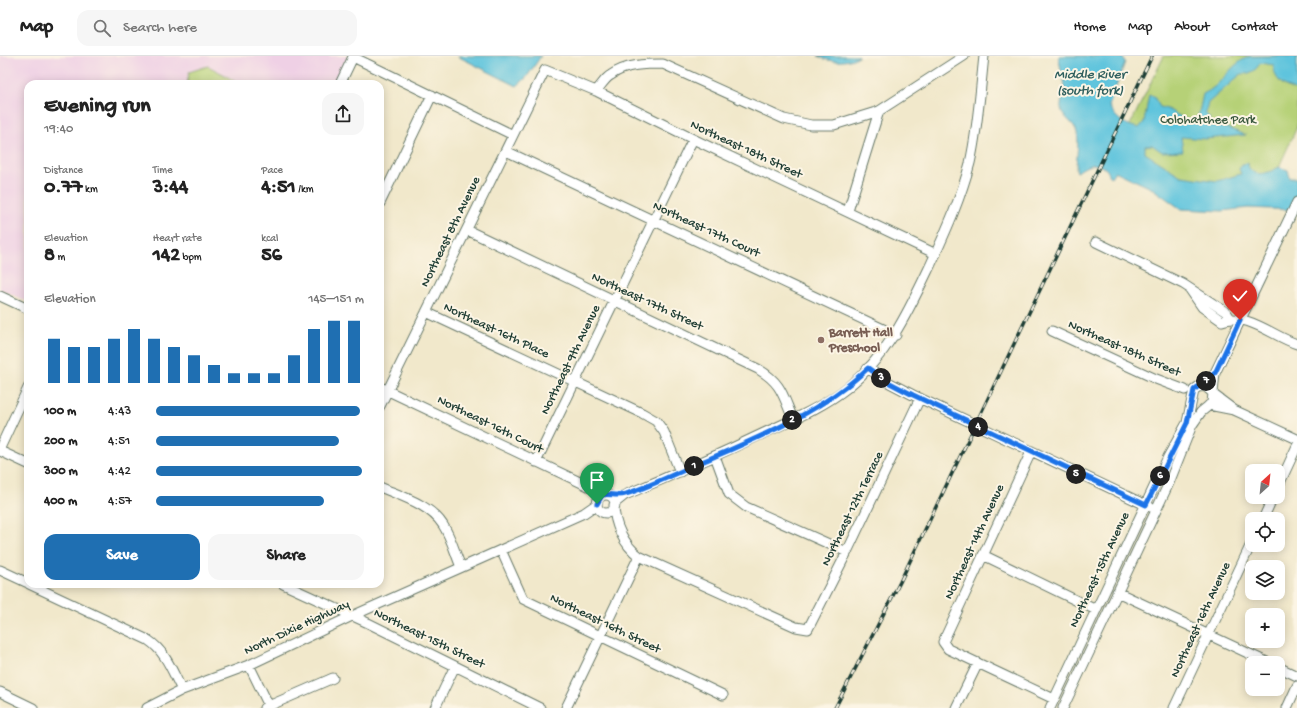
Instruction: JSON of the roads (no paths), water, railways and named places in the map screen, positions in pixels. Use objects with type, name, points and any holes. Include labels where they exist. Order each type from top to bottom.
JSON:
[{"type":"street","points":[[596,91],[610,75],[626,67],[646,64],[663,64],[784,119],[811,125],[834,125],[879,111],[964,56]]},
{"type":"street","points":[[611,500],[612,510],[600,507],[602,495],[611,500],[625,495],[715,456],[823,404],[847,388],[868,368],[896,335],[936,254],[958,201],[970,163],[977,127],[984,56]]},
{"type":"street","points":[[342,80],[353,58],[513,135]]},
{"type":"street","name":"Northeast 18th Street","points":[[546,70],[596,91],[693,139],[848,211],[936,254]]},
{"type":"street","name":"Northeast 8th Avenue","points":[[384,389],[426,312],[546,70]]},
{"type":"street","points":[[384,195],[432,95]]},
{"type":"street","points":[[848,211],[879,111]]},
{"type":"street","name":"Northeast 9th Avenue","points":[[536,462],[693,139]]},
{"type":"street","name":"Northeast 17th Court","points":[[506,150],[896,335]]},
{"type":"street","points":[[1208,406],[1213,394],[1215,373],[1297,202]]},
{"type":"street","name":"Northeast 17th Street","points":[[467,230],[771,376],[778,385],[793,419]]},
{"type":"street","points":[[1096,242],[1172,278],[1189,288],[1202,308],[1222,321],[1230,318],[1240,320],[1297,344]]},
{"type":"street","points":[[0,296],[24,307]]},
{"type":"street","name":"Northeast 16th Place","points":[[426,312],[656,421],[664,432],[680,472]]},
{"type":"street","name":"Northeast 18th Street","points":[[1052,331],[1156,379],[1185,390],[1192,398]]},
{"type":"street","points":[[868,368],[886,381],[920,398],[1157,510]]},
{"type":"street","points":[[1215,373],[1194,390],[1192,398],[1199,407],[1208,406],[1234,410]]},
{"type":"street","points":[[1199,386],[1208,387],[1213,394],[1234,410],[1297,439]]},
{"type":"street","name":"Northeast 18th Street","points":[[1185,390],[1199,386]]},
{"type":"street","name":"Northeast 16th Court","points":[[384,389],[589,487],[611,500],[616,522],[629,549],[639,556],[796,627],[808,629]]},
{"type":"street","points":[[24,397],[0,450],[24,462]]},
{"type":"street","name":"Northeast 12th Terrace","points":[[808,629],[847,552],[920,398]]},
{"type":"street","name":"Northeast 15th Avenue","points":[[1052,704],[1146,505],[1187,423],[1192,398]]},
{"type":"street","name":"Northeast 15th Avenue","points":[[1063,708],[1178,464],[1192,425],[1208,406]]},
{"type":"street","points":[[1285,472],[1297,446]]},
{"type":"street","name":"Northeast 14th Avenue","points":[[978,663],[948,648],[943,642],[1032,452]]},
{"type":"street","points":[[715,456],[729,494],[746,506],[847,552]]},
{"type":"street","name":"Northeast 16th Court","points":[[589,487],[600,507],[616,522]]},
{"type":"street","points":[[384,489],[423,506],[431,512],[442,524],[461,567]]},
{"type":"street","name":"North Dixie Highway","points":[[147,708],[157,706],[182,690],[248,665],[461,567],[600,507]]},
{"type":"street","name":"Northeast 16th Street","points":[[502,550],[523,599],[723,695]]},
{"type":"street","name":"Northeast 16th Avenue","points":[[1174,708],[1247,552]]},
{"type":"street","points":[[984,555],[1096,610]]},
{"type":"street","points":[[566,708],[639,556]]},
{"type":"street","points":[[0,570],[24,582]]},
{"type":"street","points":[[38,588],[158,646],[163,652],[182,690]]},
{"type":"street","name":"Northeast 15th Street","points":[[294,588],[540,708]]},
{"type":"street","points":[[1117,592],[1254,656]]},
{"type":"street","points":[[956,708],[978,663],[1052,704]]},
{"type":"street","points":[[248,665],[268,707],[333,678]]},
{"type":"street","points":[[435,708],[454,666]]},
{"type":"street","points":[[1285,670],[1297,676]]},
{"type":"street","points":[[1287,708],[1297,686]]},
{"type":"street","points":[[0,692],[33,708]]},
{"type":"water","points":[[457,56],[541,56],[526,78],[517,86]]},
{"type":"water","points":[[818,56],[859,56],[850,60],[833,61]]},
{"type":"water","name":"Middle River (south fork)","points":[[1059,56],[1122,56],[1125,62],[1109,106],[1121,121],[1139,128],[1144,122],[1149,95],[1154,97],[1160,107],[1188,120],[1198,117],[1203,94],[1215,86],[1241,61],[1248,57],[1297,56],[1297,91],[1284,85],[1278,79],[1275,75],[1274,65],[1260,63],[1252,72],[1241,74],[1208,103],[1205,113],[1210,118],[1207,125],[1227,128],[1246,135],[1205,139],[1181,137],[1183,151],[1162,152],[1152,145],[1145,146],[1145,153],[1181,176],[1217,181],[1241,174],[1239,169],[1242,164],[1247,163],[1252,171],[1260,174],[1270,172],[1279,167],[1288,170],[1290,178],[1297,178],[1297,210],[1248,208],[1222,211],[1181,209],[1153,189],[1115,171],[1111,177],[1108,171],[1102,166],[1095,164],[1087,166],[1077,172],[1078,137],[1076,129],[1064,115],[1061,108],[1065,89]]},
{"type":"railway","points":[[835,708],[900,582],[1152,56]]},
{"type":"place","name":"Barrett Hall Preschool","points":[[821,340]]},
{"type":"park label","name":"Colohatchee Park","points":[[1208,120]]}]
